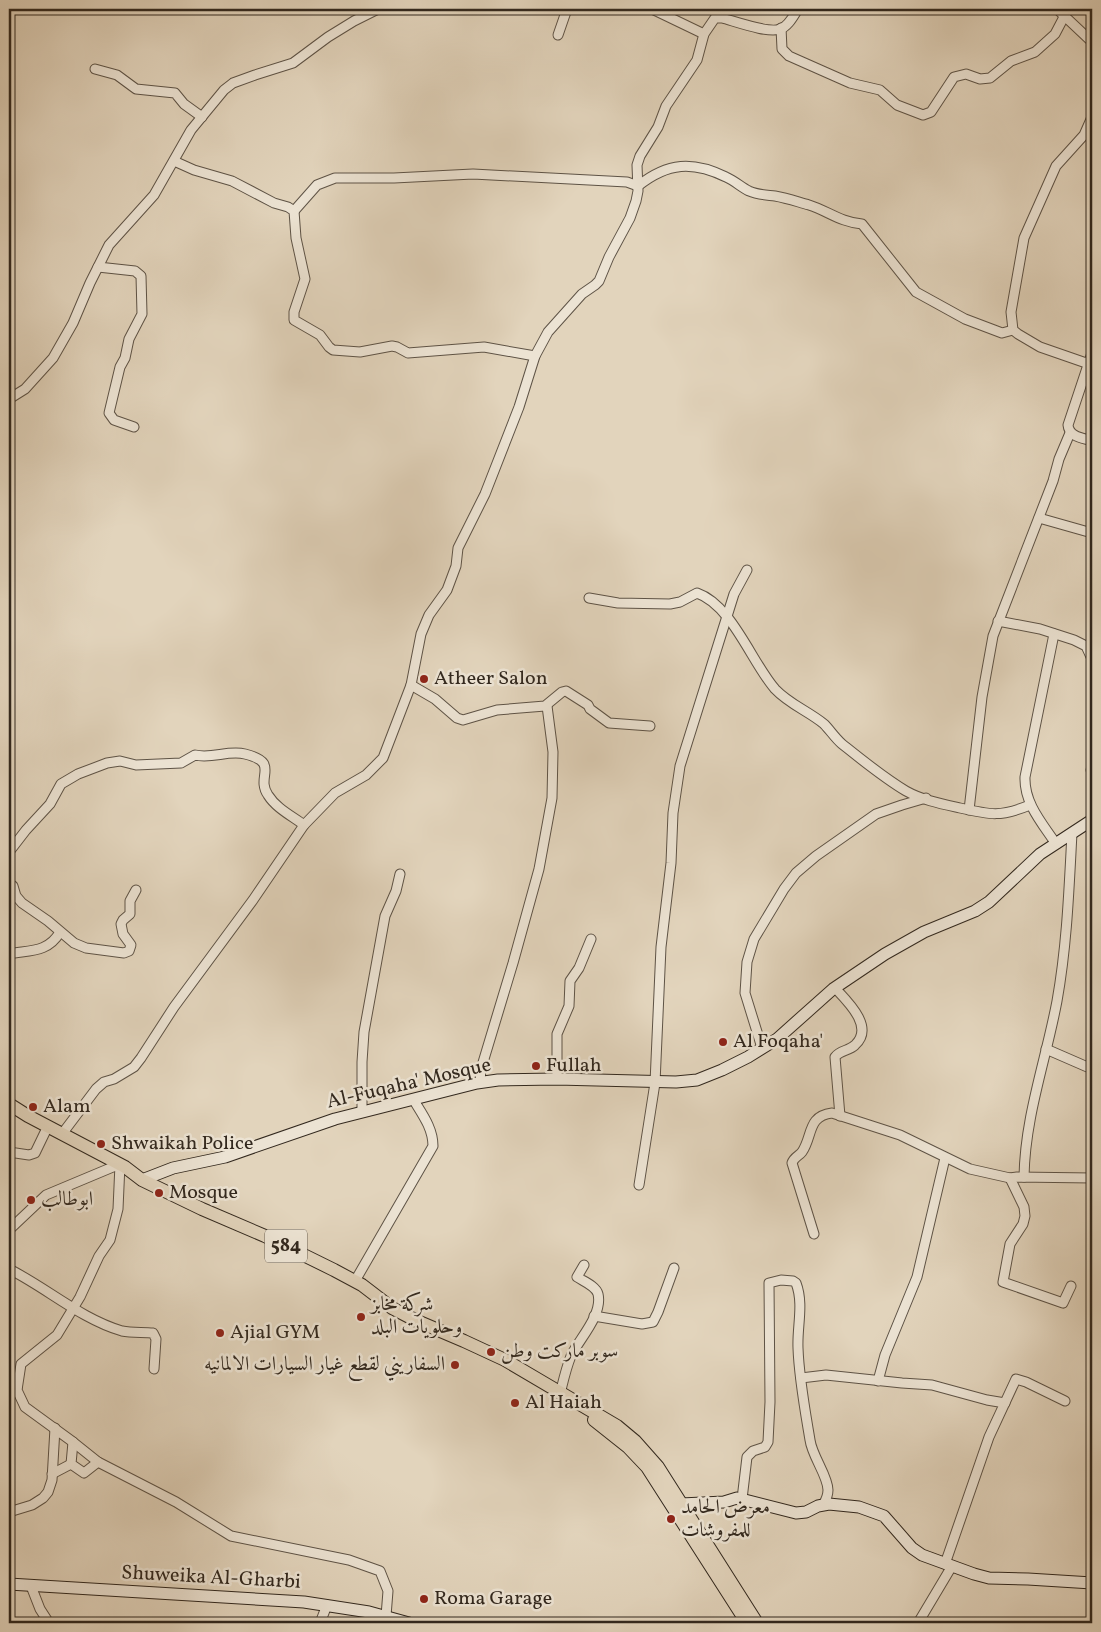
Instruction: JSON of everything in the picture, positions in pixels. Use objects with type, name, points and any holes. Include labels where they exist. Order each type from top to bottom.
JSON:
[{"type":"main road","name":"584","points":[[9,1104],[120,1164],[142,1180],[202,1209],[287,1246],[355,1281],[392,1308],[505,1360],[560,1394]]},
{"type":"main road","points":[[560,1394],[617,1426],[635,1441],[658,1467],[757,1623]]},
{"type":"main road","points":[[560,1394],[628,1446],[647,1467],[747,1623]]},
{"type":"street","points":[[9,399],[25,389],[54,358],[73,323],[109,245],[154,195],[191,130],[228,86],[293,63],[328,37],[378,9]]},
{"type":"street","points":[[558,35],[567,9]]},
{"type":"street","points":[[652,9],[704,34]]},
{"type":"street","points":[[62,1134],[96,1089],[104,1082],[114,1079],[134,1067],[164,1021],[253,900],[304,825],[335,793],[366,775],[382,758],[411,686],[421,634],[429,615],[447,590],[456,566],[458,548],[491,478],[535,356],[548,332],[582,294],[595,286],[630,218],[636,201],[638,186],[637,165],[640,156],[658,127],[666,106],[697,60],[704,34],[715,18],[722,18],[758,28],[779,30],[785,26],[798,9]]},
{"type":"street","points":[[1057,9],[1092,42]]},
{"type":"street","points":[[782,28],[782,49],[788,56],[850,83],[880,90],[897,105],[923,115],[931,112],[954,77],[966,74],[980,79],[990,78],[1011,61],[1035,52],[1055,34],[1065,15]]},
{"type":"street","points":[[95,68],[117,75],[136,89],[175,93],[184,104],[202,117]]},
{"type":"street","points":[[1013,330],[1010,312],[1024,238],[1056,166],[1084,136],[1092,117]]},
{"type":"street","points":[[174,161],[194,170],[232,181],[267,200],[294,211]]},
{"type":"street","points":[[638,186],[651,177],[671,169],[683,165],[693,166],[724,176],[750,191],[809,205],[840,220],[862,224],[916,292],[965,319],[1002,333],[1013,330],[1040,347],[1089,364]]},
{"type":"street","points":[[535,356],[484,347],[408,352],[397,347],[386,346],[360,352],[334,350],[329,347],[320,335],[294,320],[294,312],[305,278],[296,238],[294,211],[317,185],[335,178],[394,178],[473,174],[627,182],[638,186]]},
{"type":"street","points":[[98,267],[135,270],[141,276],[142,314],[129,339],[120,367],[110,412],[110,416],[114,420],[134,427]]},
{"type":"street","points":[[969,810],[987,662],[998,622],[1053,481],[1058,459],[1070,433],[1068,425],[1092,353]]},
{"type":"street","points":[[1070,433],[1092,441]]},
{"type":"street","points":[[1039,518],[1092,533]]},
{"type":"street","points":[[639,1185],[655,1083],[661,947],[671,864],[673,813],[678,776],[692,724],[734,594],[747,570]]},
{"type":"street","points":[[589,598],[618,603],[670,604],[680,602],[697,593],[708,598],[741,636],[764,675],[788,702],[823,724],[841,743],[907,792],[969,810],[991,814],[1010,813],[1030,805]]},
{"type":"street","points":[[998,622],[1040,629],[1086,646],[1092,659]]},
{"type":"street","points":[[1054,634],[1025,779],[1030,805],[1056,844]]},
{"type":"street","points":[[411,686],[436,698],[461,720],[468,720],[497,710],[547,706],[562,692],[567,691],[588,705],[590,709],[607,722],[650,726]]},
{"type":"street","points":[[480,1082],[481,1069],[539,869],[552,798],[553,752],[547,706]]},
{"type":"street","points":[[10,849],[50,804],[61,784],[93,767],[120,761],[136,765],[181,763],[195,755],[205,757],[230,752],[243,753],[260,758],[265,765],[265,787],[268,796],[278,806],[304,825]]},
{"type":"street","points":[[762,1048],[745,994],[747,962],[754,939],[784,889],[796,873],[816,856],[876,814],[926,798]]},
{"type":"street","name":"Al-Fuqaha' Mosque","points":[[142,1180],[173,1168],[225,1157],[335,1119],[480,1082],[557,1079],[655,1083],[697,1080],[748,1057],[777,1039],[835,988],[885,954],[924,932],[975,912],[989,902],[1040,854],[1092,820]]},
{"type":"street","points":[[1024,1177],[1028,1129],[1057,999],[1064,956],[1072,833]]},
{"type":"street","points":[[362,1112],[364,1032],[385,916],[396,891],[400,874]]},
{"type":"street","points":[[9,883],[13,886],[16,896],[22,903],[42,916],[74,943],[86,948],[127,953],[131,945],[123,934],[120,925],[129,915],[130,901],[136,890]]},
{"type":"street","points":[[9,954],[46,948],[60,932]]},
{"type":"street","points":[[557,1079],[557,1034],[568,1006],[570,981],[579,968],[591,939]]},
{"type":"street","points":[[835,988],[853,1009],[861,1026],[861,1033],[857,1043],[853,1047],[840,1052],[835,1057],[840,1116]]},
{"type":"street","points":[[1046,1049],[1092,1069]]},
{"type":"street","points":[[355,1281],[433,1146],[431,1130],[413,1099]]},
{"type":"street","points":[[814,1234],[792,1163],[795,1157],[801,1154],[819,1116],[832,1113],[900,1135],[970,1170],[1010,1178],[1092,1178]]},
{"type":"street","points":[[9,1152],[29,1155],[35,1153],[48,1126]]},
{"type":"street","points":[[878,1381],[885,1356],[917,1277],[945,1158]]},
{"type":"street","points":[[9,1230],[46,1195],[120,1164],[118,1209],[110,1240],[99,1256],[80,1297],[58,1335],[21,1364],[17,1390],[25,1407],[98,1462],[176,1502],[231,1536],[349,1560],[380,1571],[388,1592],[386,1616]]},
{"type":"street","points":[[1010,1178],[1024,1206],[1025,1216],[1023,1224],[1010,1244],[1003,1282],[1063,1303],[1071,1286]]},
{"type":"street","points":[[560,1394],[570,1358],[594,1316],[597,1306],[598,1293],[577,1277],[584,1265]]},
{"type":"street","points":[[594,1316],[642,1324],[653,1322],[674,1268]]},
{"type":"street","points":[[9,1269],[46,1290],[72,1309],[121,1330],[153,1333],[156,1339],[154,1369]]},
{"type":"street","points":[[742,1499],[747,1457],[753,1451],[764,1447],[768,1443],[770,1402],[769,1283],[788,1280],[794,1281],[797,1284],[800,1306],[798,1350],[801,1378],[811,1444],[828,1488],[828,1496],[824,1505]]},
{"type":"street","points":[[801,1378],[826,1375],[932,1385],[1004,1403]]},
{"type":"street","points":[[918,1623],[948,1565],[989,1437],[1016,1379],[1066,1401]]},
{"type":"street","points":[[9,1380],[17,1387]]},
{"type":"street","points":[[9,1512],[32,1504],[43,1498],[48,1492],[52,1480],[54,1428]]},
{"type":"street","points":[[71,1464],[73,1442]]},
{"type":"street","points":[[71,1464],[84,1473],[98,1462]]},
{"type":"street","points":[[52,1474],[71,1464]]},
{"type":"street","points":[[681,1504],[724,1502],[733,1498],[796,1513],[806,1512],[824,1505],[849,1505],[884,1516],[917,1552],[948,1565],[989,1578],[1092,1584]]},
{"type":"street","name":"Shuweika Al-Gharbi","points":[[9,1584],[275,1600],[327,1605],[386,1616],[409,1623]]},
{"type":"street","points":[[31,1586],[40,1609],[49,1623]]},
{"type":"street","points":[[320,1623],[327,1605]]},
{"type":"place","name":"Atheer Salon","points":[[424,679]]},
{"type":"place","name":"Al Foqaha'","points":[[723,1042]]},
{"type":"place","name":"Fullah","points":[[536,1066]]},
{"type":"place","name":"Alam","points":[[33,1107]]},
{"type":"place","name":"Shwaikah Police","points":[[101,1144]]},
{"type":"place","name":"Mosque","points":[[159,1193]]},
{"type":"place","name":"ابوطالب","points":[[31,1200]]},
{"type":"place","name":"شركة مخابز وحلويات البلد","points":[[361,1317]]},
{"type":"place","name":"Ajial GYM","points":[[220,1333]]},
{"type":"place","name":"سوبر ماركت وطن","points":[[491,1352]]},
{"type":"place","name":"السفاريني لقطع غيار السيارات الالمانيه","points":[[455,1365]]},
{"type":"place","name":"Al Haiah","points":[[515,1403]]},
{"type":"place","name":"معرض الحامد للمفروشات","points":[[671,1519]]},
{"type":"place","name":"Roma Garage","points":[[424,1599]]}]
